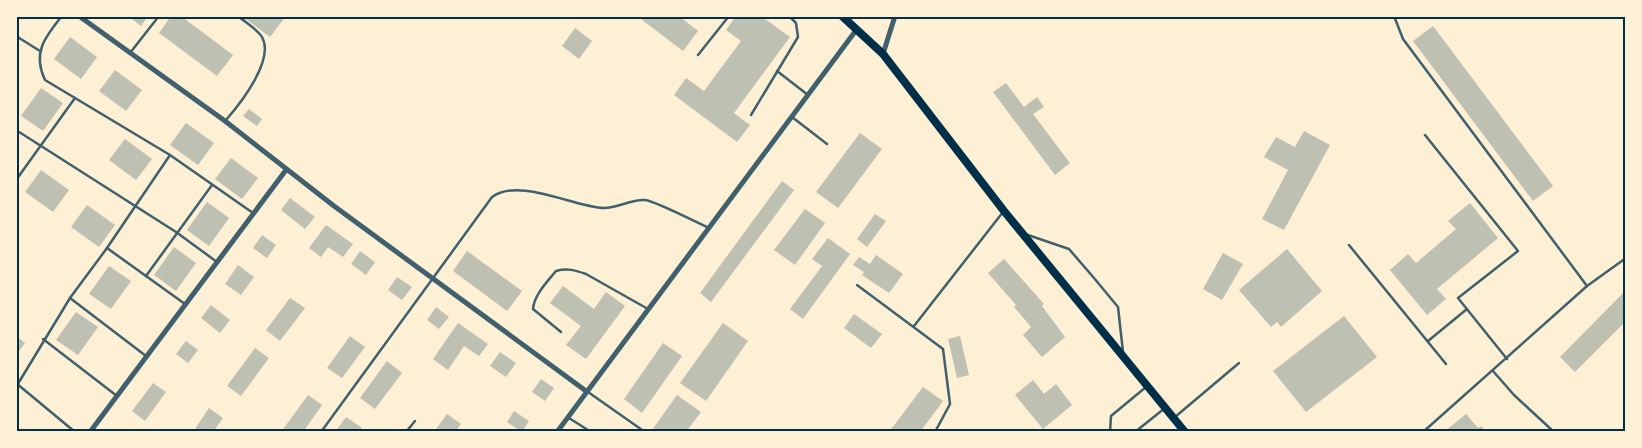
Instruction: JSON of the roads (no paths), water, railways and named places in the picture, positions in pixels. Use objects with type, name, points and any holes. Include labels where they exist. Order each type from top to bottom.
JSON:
[{"type":"highway","points":[[842,16],[883,54],[1004,211],[1185,432]]},
{"type":"street","points":[[79,16],[225,122],[286,170],[586,391]]},
{"type":"street","points":[[883,54],[895,16]]},
{"type":"street","points":[[557,432],[857,29]]},
{"type":"street","points":[[90,432],[286,170]]},
{"type":"lane","points":[[62,16],[45,37],[40,51],[40,68],[45,80],[170,155],[253,214]]},
{"type":"lane","points":[[129,54],[159,16]]},
{"type":"lane","points":[[225,122],[245,99],[264,56],[264,43],[260,35],[238,16]]},
{"type":"lane","points":[[698,55],[728,16]]},
{"type":"lane","points":[[751,115],[798,36],[796,23],[788,16]]},
{"type":"lane","points":[[1394,16],[1403,39],[1587,286]]},
{"type":"lane","points":[[16,36],[40,51]]},
{"type":"lane","points":[[777,71],[808,95]]},
{"type":"lane","points":[[16,180],[75,98]]},
{"type":"lane","points":[[792,117],[827,144]]},
{"type":"lane","points":[[16,130],[176,232],[217,262]]},
{"type":"lane","points":[[1424,135],[1518,251],[1458,298],[1507,359]]},
{"type":"lane","points":[[75,432],[17,385],[43,339],[70,298],[107,248],[170,155]]},
{"type":"lane","points":[[146,276],[176,232],[212,185]]},
{"type":"lane","points":[[321,432],[431,278],[492,197],[500,191],[551,194],[590,206],[606,208],[631,201],[646,200],[709,228]]},
{"type":"lane","points":[[914,326],[1004,211]]},
{"type":"lane","points":[[1022,233],[1069,249],[1118,307],[1123,356]]},
{"type":"lane","points":[[1349,245],[1446,364]]},
{"type":"lane","points":[[107,248],[185,304]]},
{"type":"lane","points":[[1423,432],[1587,286],[1626,258]]},
{"type":"lane","points":[[561,332],[533,309],[533,303],[556,271],[575,270],[586,274],[648,309]]},
{"type":"lane","points":[[857,285],[943,349],[950,404],[935,432]]},
{"type":"lane","points":[[70,298],[147,356]]},
{"type":"lane","points":[[1428,341],[1467,309]]},
{"type":"lane","points":[[43,339],[117,396]]},
{"type":"lane","points":[[1174,418],[1239,363]]},
{"type":"lane","points":[[1493,371],[1514,395],[1554,432]]},
{"type":"lane","points":[[1110,432],[1111,416],[1148,386]]},
{"type":"lane","points":[[586,391],[645,432]]},
{"type":"lane","points":[[1136,431],[1165,407]]},
{"type":"lane","points":[[568,417],[591,432]]},
{"type":"lane","points":[[406,432],[414,421]]}]
